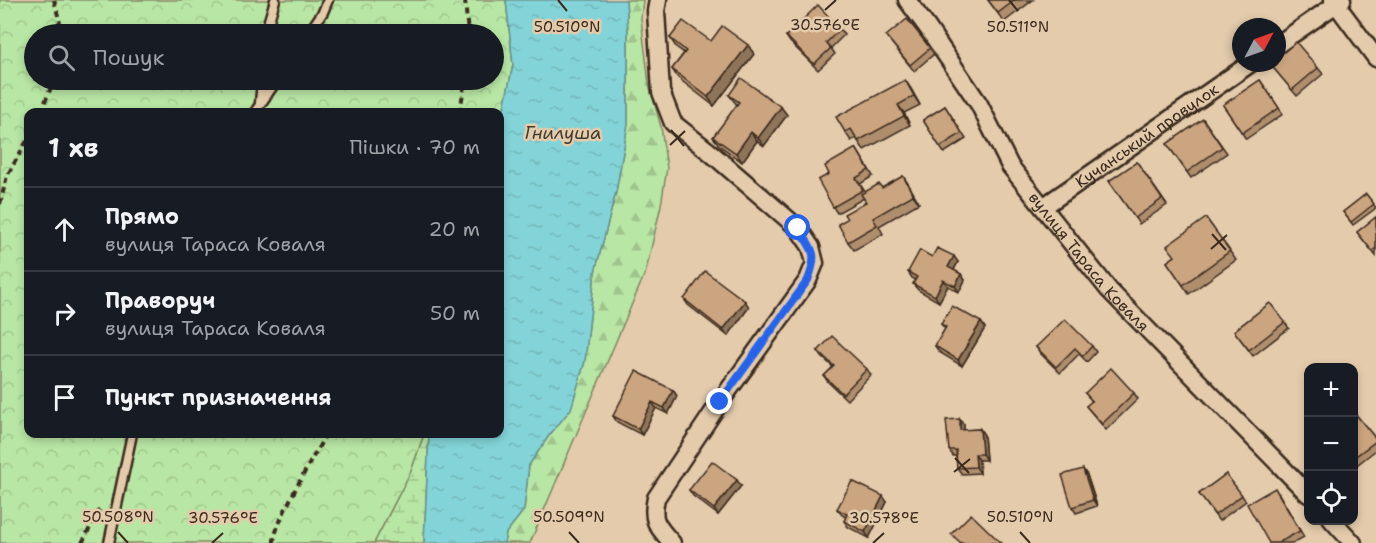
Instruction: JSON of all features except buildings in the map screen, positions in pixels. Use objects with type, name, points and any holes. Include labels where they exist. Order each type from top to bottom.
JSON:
[{"type":"street","points":[[657,0],[661,92],[673,123],[798,228],[811,247],[815,263],[808,280],[720,402],[656,498],[653,512],[658,527],[672,543]]},
{"type":"street","name":"вулиця Тараса Коваля","points":[[907,0],[979,104],[1010,166],[1109,290],[1304,490]]},
{"type":"street","points":[[1286,38],[1337,1],[1376,58]]},
{"type":"street","name":"Кучанський провулок","points":[[1043,207],[1238,72]]},
{"type":"street","points":[[1337,525],[1353,543]]},
{"type":"lane","points":[[268,24],[275,0]]},
{"type":"lane","points":[[315,24],[328,0]]},
{"type":"lane","points":[[260,103],[261,90]]},
{"type":"lane","points":[[257,108],[270,90]]},
{"type":"lane","points":[[109,543],[131,438]]},
{"type":"path","points":[[54,0],[60,24]]},
{"type":"path","points":[[465,0],[467,24]]},
{"type":"path","points":[[43,108],[50,90]]},
{"type":"path","points":[[461,108],[463,90]]},
{"type":"path","points":[[0,204],[7,176],[24,146]]},
{"type":"path","points":[[267,543],[274,541],[284,513],[324,438]]},
{"type":"green space","points":[[0,0],[506,0],[513,65],[504,108],[24,108],[24,438],[423,438],[411,471],[374,543],[0,543]]},
{"type":"green space","points":[[626,0],[643,0],[641,18],[649,84],[661,127],[667,168],[661,205],[646,271],[530,543],[504,543],[506,533],[524,510],[529,465],[571,408],[585,361],[595,272],[616,192],[628,124]]},
{"type":"green space","points":[[423,438],[429,438],[424,543],[374,543],[411,471]]},
{"type":"water","name":"Гнилуша","points":[[506,0],[626,0],[628,124],[616,192],[595,272],[585,361],[571,409],[529,465],[524,510],[506,533],[504,543],[424,543],[429,438],[504,438],[504,108],[513,65]]},
{"type":"route","points":[[720,402],[808,280],[815,263],[811,247],[798,228]]}]
